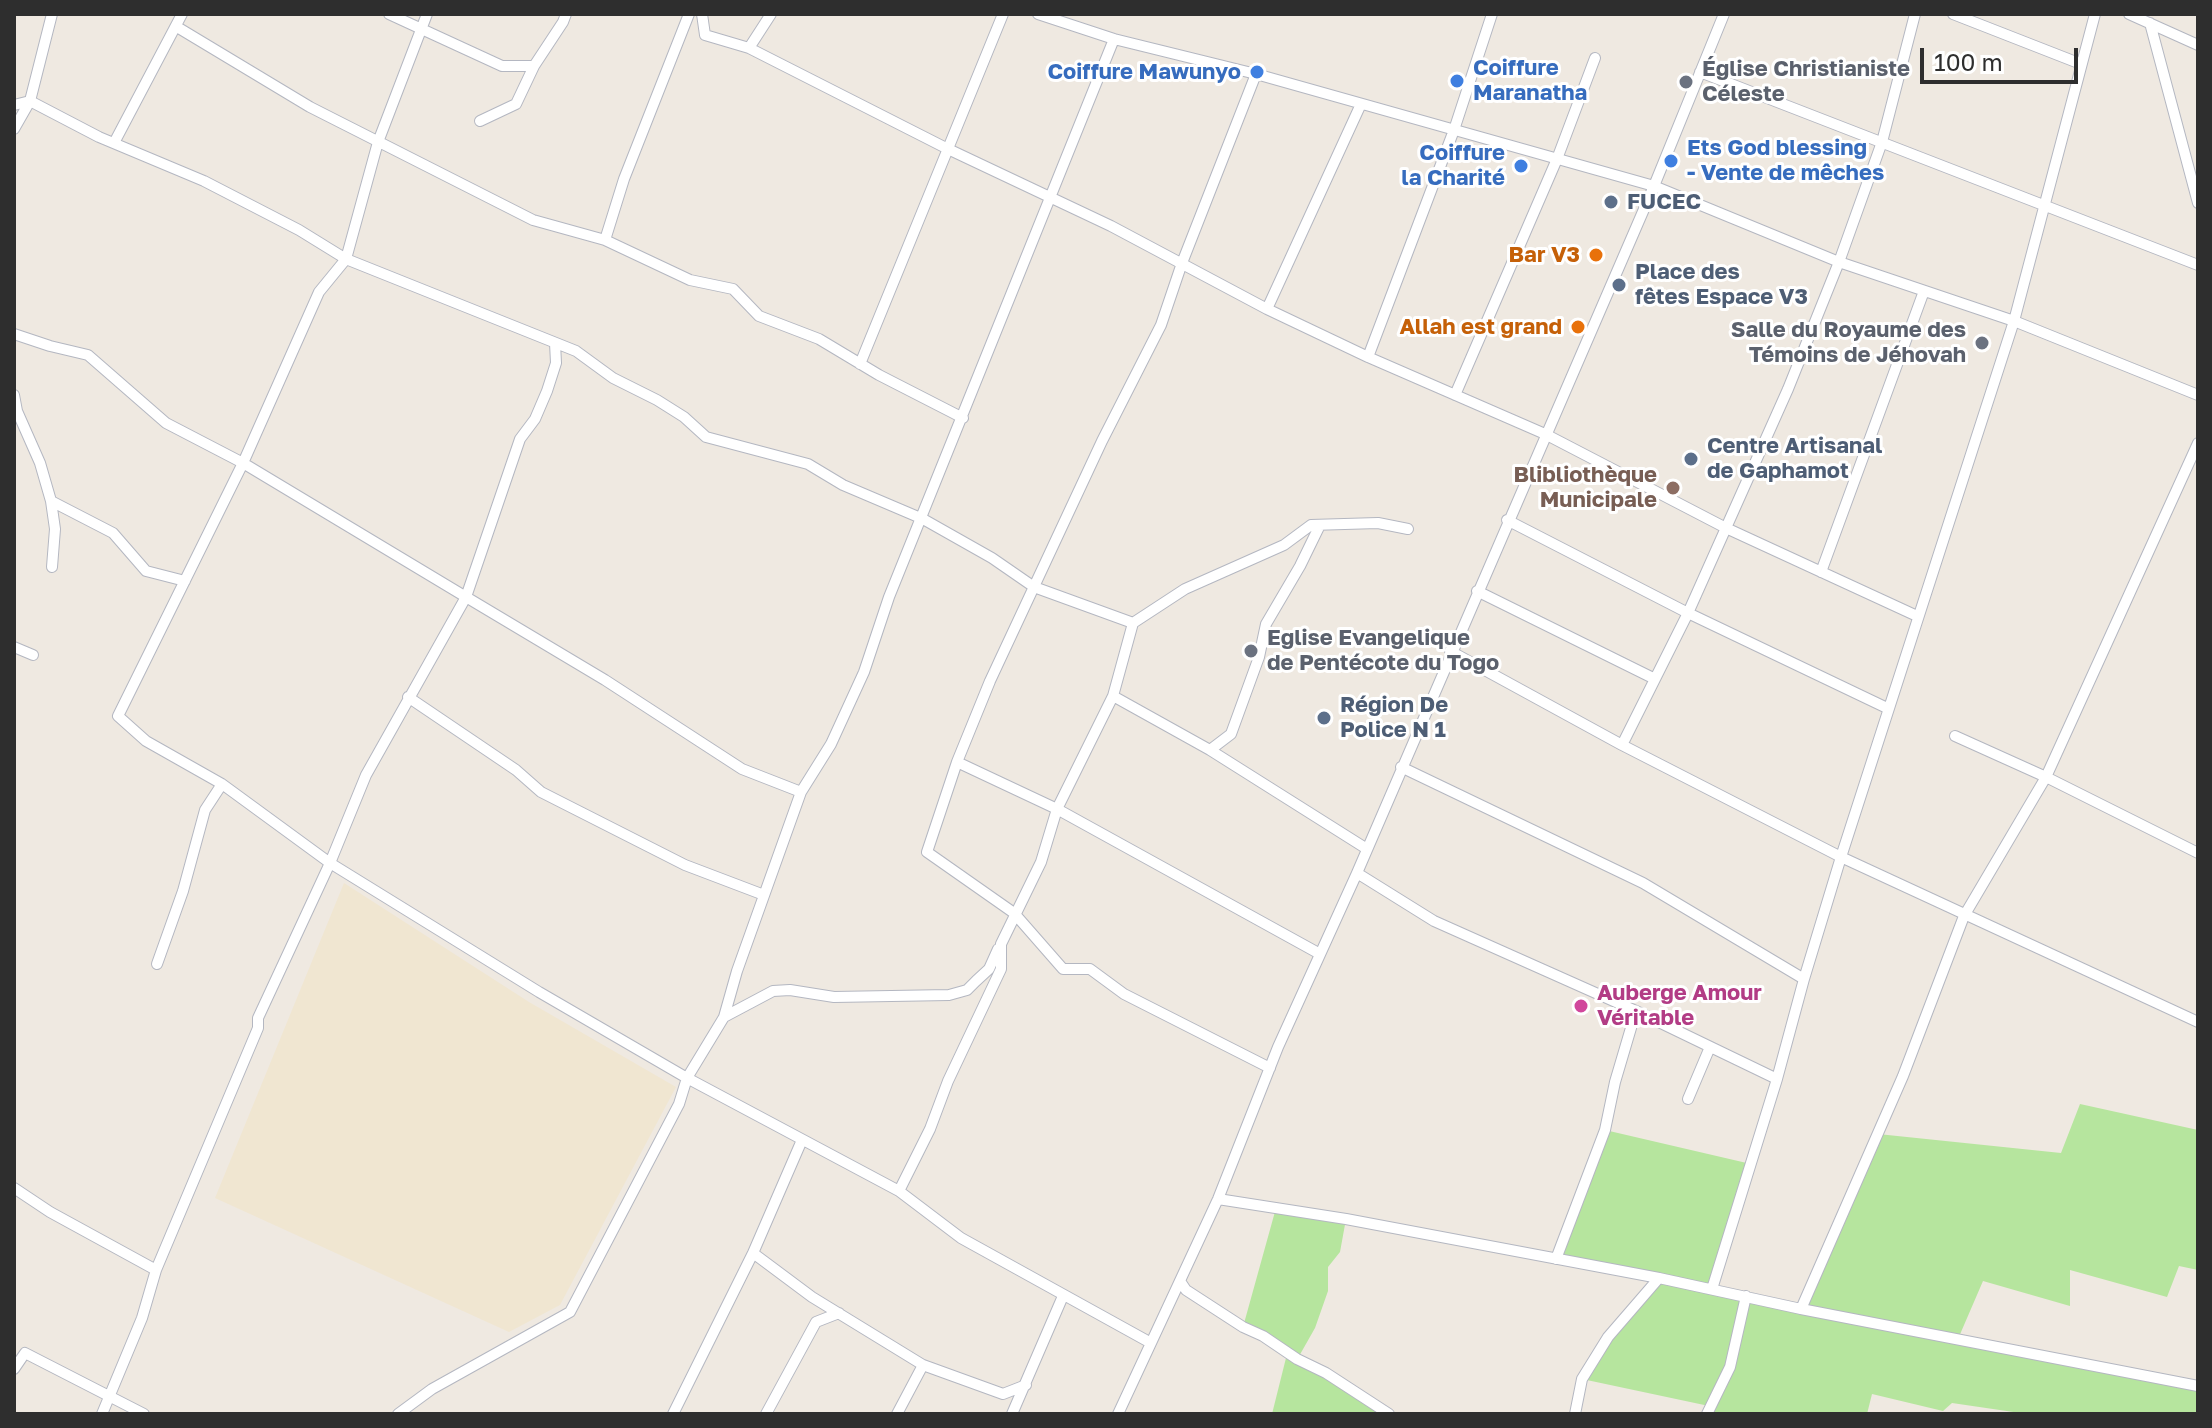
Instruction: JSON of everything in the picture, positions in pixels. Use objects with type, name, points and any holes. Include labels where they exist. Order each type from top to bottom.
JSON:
[{"type":"street","points":[[14,129],[30,101],[52,14]]},
{"type":"street","points":[[114,143],[182,14]]},
{"type":"street","points":[[389,14],[502,66],[534,66]]},
{"type":"street","points":[[427,14],[378,142],[346,259],[319,292],[243,463],[118,716],[146,741],[222,784],[330,863],[539,992],[687,1078],[899,1191],[961,1238],[1151,1343]]},
{"type":"street","points":[[480,121],[516,104],[534,66],[566,14]]},
{"type":"street","points":[[605,240],[624,179],[689,14]]},
{"type":"street","points":[[702,14],[705,35],[749,48],[1182,263],[1267,309],[1545,434],[1726,528],[1917,616]]},
{"type":"street","points":[[749,48],[771,14]]},
{"type":"street","points":[[860,364],[1003,14]]},
{"type":"street","points":[[1038,14],[1114,39],[1256,74],[1654,186],[1839,262],[2014,321],[2198,395]]},
{"type":"street","points":[[1368,357],[1454,130],[1492,14]]},
{"type":"street","points":[[1118,1414],[1218,1199],[1270,1068],[1654,186],[1724,14]]},
{"type":"street","points":[[1622,745],[1688,613],[1788,389],[1839,262],[1882,142],[1915,14]]},
{"type":"street","points":[[1953,14],[2081,64]]},
{"type":"street","points":[[1712,1289],[1887,708],[2014,321],[2095,14]]},
{"type":"street","points":[[2129,14],[2198,45]]},
{"type":"street","points":[[2150,23],[2193,167],[2198,203]]},
{"type":"street","points":[[177,27],[310,107],[533,220],[605,240],[690,280],[733,289],[759,316],[819,339],[963,418]]},
{"type":"street","points":[[398,1414],[432,1389],[570,1312],[679,1104],[687,1078],[724,1017],[801,792],[831,744],[864,672],[889,597],[1114,39]]},
{"type":"street","points":[[1455,395],[1557,159],[1595,58]]},
{"type":"street","points":[[1700,72],[2198,265]]},
{"type":"street","points":[[1256,74],[1161,325],[990,681],[957,762],[927,852],[1014,913],[1063,969],[1090,969],[1124,994],[1270,1068]]},
{"type":"street","points":[[14,105],[30,101],[114,143],[204,181],[299,230],[346,259],[576,351],[613,378],[671,408],[706,437],[808,464],[843,485],[923,519],[992,558],[1034,587],[1133,623]]},
{"type":"street","points":[[1267,309],[1361,104]]},
{"type":"street","points":[[1821,572],[1924,291]]},
{"type":"street","points":[[14,334],[88,355],[166,423],[243,463],[605,680],[742,769],[801,792]]},
{"type":"street","points":[[102,1414],[142,1318],[156,1270],[258,1028],[265,999],[330,863],[366,775],[466,597],[520,439],[535,419],[547,391],[556,363],[555,343]]},
{"type":"street","points":[[14,395],[16,413],[40,463],[51,501],[55,529],[52,567]]},
{"type":"street","points":[[1801,1309],[1903,1076],[1964,916],[2046,777],[2198,443]]},
{"type":"street","points":[[51,501],[113,533],[146,571],[185,581]]},
{"type":"street","points":[[1507,520],[1688,613],[1887,708]]},
{"type":"street","points":[[724,1017],[773,991],[790,990],[834,997],[949,995],[967,990],[989,969],[1041,862],[1057,809],[1113,696],[1133,623],[1185,589],[1284,545],[1311,525],[1378,523],[1408,529]]},
{"type":"street","points":[[1210,750],[1231,734],[1259,657],[1266,624],[1320,525]]},
{"type":"street","points":[[1477,591],[1655,679]]},
{"type":"street","points":[[14,647],[33,655]]},
{"type":"street","points":[[1450,651],[1622,745],[1841,857],[2198,1022]]},
{"type":"street","points":[[1113,696],[1210,750],[1367,849]]},
{"type":"street","points":[[408,697],[516,770],[541,792],[685,865],[764,895]]},
{"type":"street","points":[[1955,736],[2046,777],[2198,853]]},
{"type":"street","points":[[957,762],[1057,809],[1320,954]]},
{"type":"street","points":[[1401,767],[1643,883],[1804,979]]},
{"type":"street","points":[[157,964],[183,891],[205,810],[222,784]]},
{"type":"street","points":[[1357,873],[1434,921],[1636,1011],[1777,1079]]},
{"type":"street","points":[[899,1191],[1001,969],[1001,944]]},
{"type":"street","points":[[1556,1259],[1605,1130],[1615,1082],[1636,1011]]},
{"type":"street","points":[[1688,1099],[1710,1047]]},
{"type":"street","points":[[673,1414],[753,1253],[802,1140]]},
{"type":"street","points":[[14,1188],[50,1212],[156,1270]]},
{"type":"street","points":[[1218,1199],[1346,1219],[1659,1278],[1801,1309],[2198,1386]]},
{"type":"street","points":[[753,1253],[812,1297],[923,1365],[1003,1394],[1026,1385]]},
{"type":"street","points":[[1575,1414],[1582,1379],[1608,1337],[1659,1278]]},
{"type":"street","points":[[1180,1281],[1186,1290],[1243,1327],[1263,1336],[1389,1414]]},
{"type":"street","points":[[1012,1414],[1063,1296]]},
{"type":"street","points":[[1707,1414],[1730,1367],[1746,1296]]},
{"type":"street","points":[[766,1414],[816,1322],[839,1313]]},
{"type":"street","points":[[14,1369],[25,1353],[144,1414]]},
{"type":"street","points":[[897,1414],[923,1365]]},
{"type":"shaded area","points":[[344,883],[529,1002],[676,1087],[560,1305],[509,1332],[215,1198]]},
{"type":"green space","points":[[2080,1104],[2198,1130],[2198,1270],[2179,1266],[2167,1297],[2070,1270],[2070,1306],[1983,1281],[1958,1339],[2198,1388],[2198,1414],[2027,1414],[1952,1403],[1943,1411],[1872,1394],[1867,1414],[1707,1414],[1709,1406],[1582,1379],[1658,1279],[1556,1259],[1605,1130],[1751,1164],[1712,1288],[1802,1307],[1878,1134],[2061,1153]]},
{"type":"green space","points":[[1276,1208],[1346,1219],[1340,1252],[1328,1267],[1328,1291],[1315,1328],[1298,1358],[1386,1414],[1272,1414],[1287,1354],[1243,1327]]},
{"type":"place","name":"Coiffure Mawunyo","points":[[1257,72]]},
{"type":"place","name":"Coiffure Maranatha","points":[[1457,81]]},
{"type":"place","name":"Église Christianiste Céleste","points":[[1686,82]]},
{"type":"place","name":"Ets God blessing - Vente de mêches","points":[[1671,161]]},
{"type":"place","name":"Coiffure la Charité","points":[[1521,166]]},
{"type":"place","name":"FUCEC","points":[[1611,202]]},
{"type":"place","name":"Bar V3","points":[[1596,255]]},
{"type":"place","name":"Place des fêtes Espace V3","points":[[1619,285]]},
{"type":"place","name":"Allah est grand","points":[[1578,327]]},
{"type":"place","name":"Salle du Royaume des Témoins de Jéhovah","points":[[1982,343]]},
{"type":"place","name":"Centre Artisanal de Gaphamot","points":[[1691,459]]},
{"type":"place","name":"Blibliothèque Municipale","points":[[1673,488]]},
{"type":"place","name":"Eglise Evangelique de Pentécote du Togo","points":[[1251,651]]},
{"type":"place","name":"Région De Police N 1","points":[[1324,718]]},
{"type":"place","name":"Auberge Amour Véritable","points":[[1581,1006]]}]
